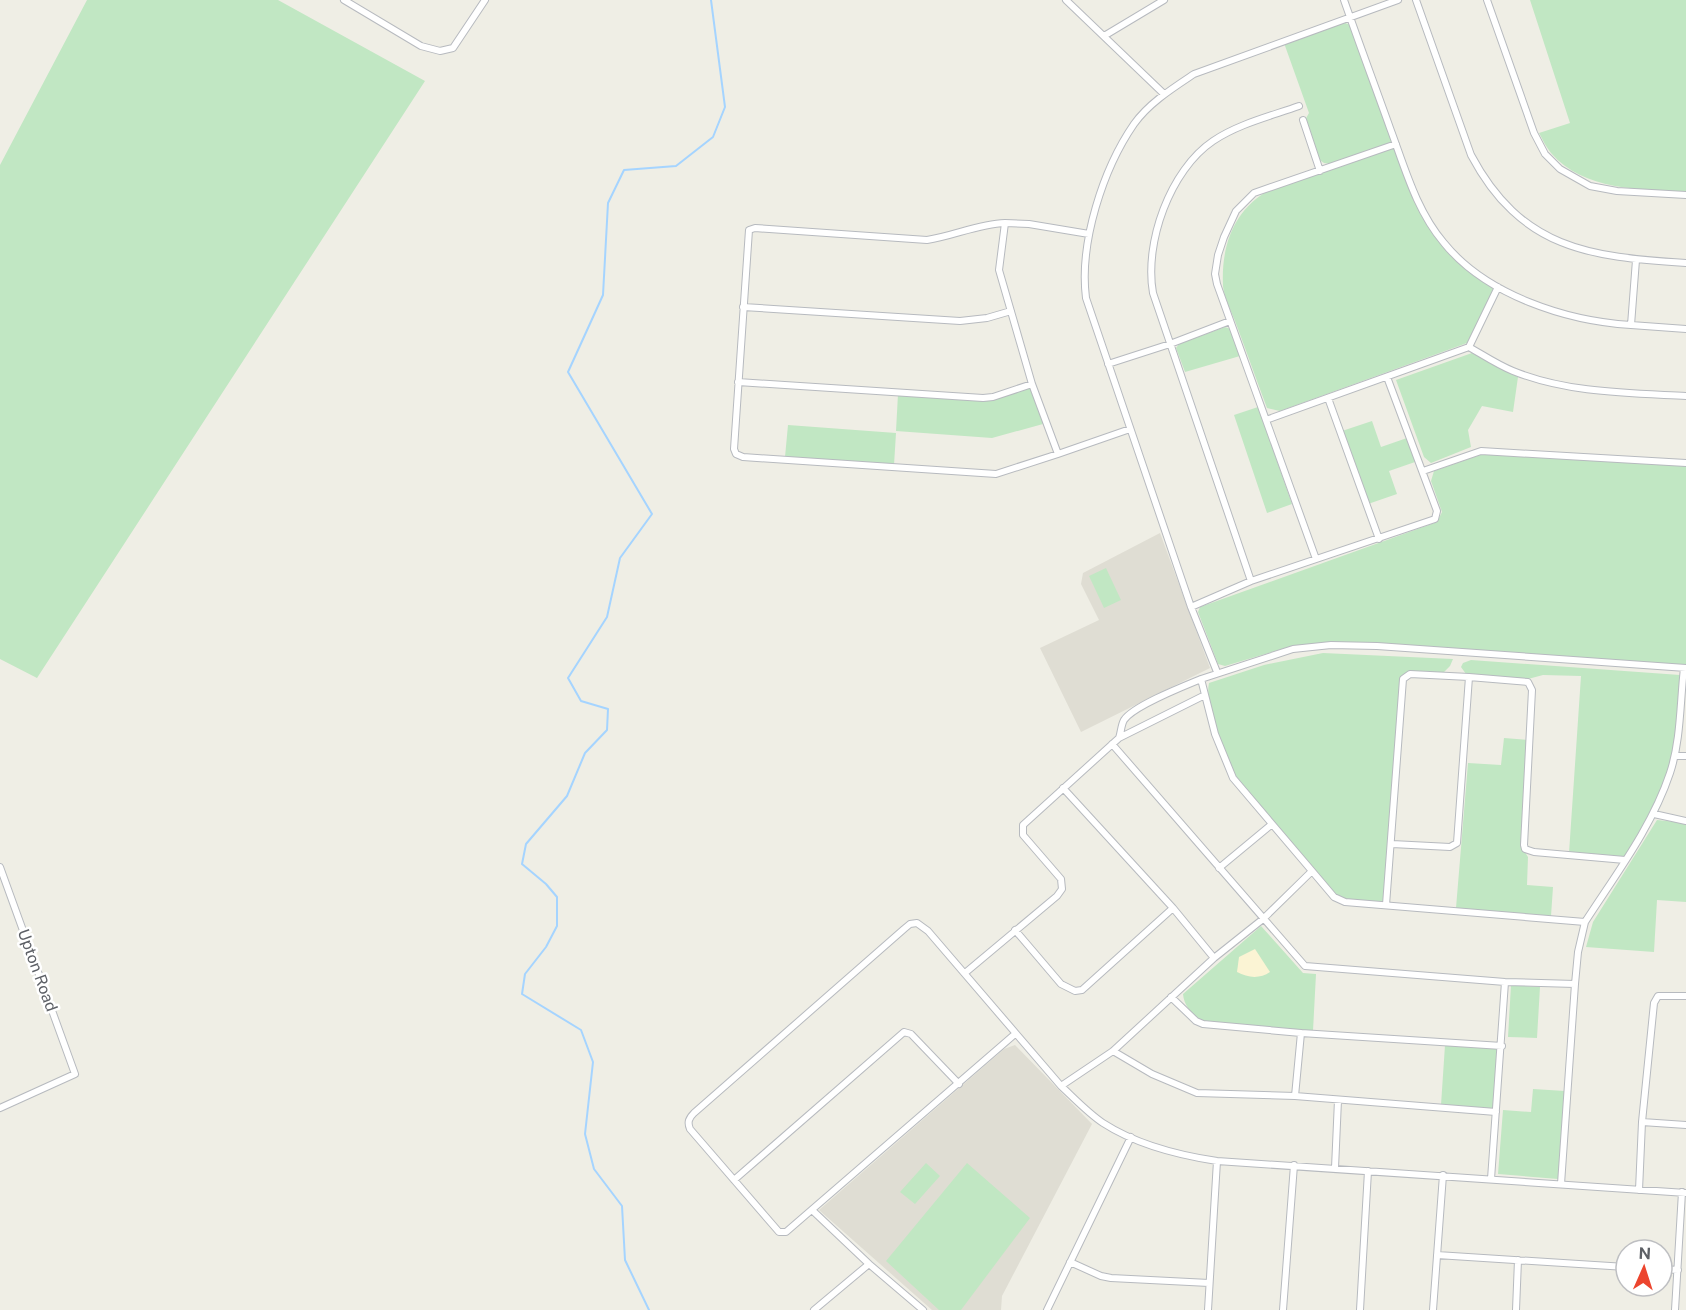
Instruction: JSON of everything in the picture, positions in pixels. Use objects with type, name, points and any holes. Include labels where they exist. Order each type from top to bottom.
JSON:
[{"type":"street","points":[[344,0],[421,46],[440,51],[453,48],[485,0]]},
{"type":"street","points":[[1066,0],[1164,94]]},
{"type":"street","points":[[1104,36],[1164,0]]},
{"type":"street","points":[[1344,0],[1416,199],[1436,234],[1464,263],[1498,287],[1528,301],[1575,317],[1600,323],[1686,329]]},
{"type":"street","points":[[1217,672],[1191,607],[1086,298],[1089,234],[1100,193],[1135,123],[1164,94],[1194,74],[1398,0]]},
{"type":"street","points":[[1416,0],[1471,155],[1481,174],[1497,195],[1535,231],[1570,246],[1607,256],[1686,263]]},
{"type":"street","points":[[1487,0],[1534,133],[1545,154],[1560,169],[1590,186],[1617,191],[1686,195]]},
{"type":"street","points":[[1251,581],[1153,293],[1150,271],[1158,219],[1191,160],[1215,139],[1238,128],[1299,106]]},
{"type":"street","points":[[1303,120],[1320,171]]},
{"type":"street","points":[[1316,559],[1217,284],[1215,274],[1218,255],[1236,211],[1254,193],[1396,144]]},
{"type":"street","points":[[1089,234],[1029,224],[1005,223],[982,225],[945,237],[927,240],[751,229],[748,231],[733,446],[739,456],[996,474],[1130,429]]},
{"type":"street","points":[[1005,223],[999,266],[1032,384],[1058,454]]},
{"type":"street","points":[[1630,325],[1636,260]]},
{"type":"street","points":[[1266,420],[1469,347],[1498,287]]},
{"type":"street","points":[[743,307],[960,321],[987,318],[1011,311]]},
{"type":"street","points":[[1108,364],[1170,345],[1230,321]]},
{"type":"street","points":[[1469,347],[1513,371],[1547,381],[1599,391],[1686,396]]},
{"type":"street","points":[[1191,607],[1251,581],[1435,519],[1437,511],[1387,377]]},
{"type":"street","points":[[738,382],[983,398],[1032,384]]},
{"type":"street","points":[[1328,398],[1379,539]]},
{"type":"street","points":[[1423,471],[1481,451],[1686,463]]},
{"type":"street","points":[[1119,738],[1124,721],[1129,715],[1156,699],[1217,672],[1293,649],[1330,645],[1377,646],[1685,668],[1675,756],[1654,814],[1585,921],[1578,952],[1575,984],[1561,1184]]},
{"type":"street","points":[[1386,905],[1403,679],[1410,674],[1522,681],[1531,686],[1525,849],[1534,852],[1625,860]]},
{"type":"street","points":[[1392,844],[1450,847],[1457,843],[1469,677]]},
{"type":"street","points":[[1201,679],[1215,734],[1233,778],[1334,897],[1345,902],[1585,921]]},
{"type":"street","points":[[964,973],[1057,896],[1062,889],[1061,879],[1023,835],[1022,828],[1025,822],[1119,738],[1205,695]]},
{"type":"street","points":[[1112,744],[1305,966],[1505,982],[1575,984]]},
{"type":"street","points":[[1675,756],[1686,756]]},
{"type":"street","points":[[1063,788],[1173,908],[1214,958]]},
{"type":"street","points":[[1654,814],[1686,821]]},
{"type":"street","points":[[1219,868],[1272,824]]},
{"type":"street","name":"Upton Road","points":[[0,867],[75,1074],[0,1108]]},
{"type":"street","points":[[1061,1086],[1113,1051],[1214,958],[1263,919],[1312,871]]},
{"type":"street","points":[[1015,930],[1061,984],[1075,991],[1082,990],[1173,908]]},
{"type":"street","points":[[1015,1034],[788,1231],[781,1233],[690,1129],[689,1120],[694,1113],[910,924],[917,923],[964,973],[1061,1086],[1103,1123],[1165,1151],[1217,1161],[1684,1192],[1675,1310]]},
{"type":"street","points":[[1491,1179],[1505,982]]},
{"type":"street","points":[[1639,1190],[1642,1122],[1656,998],[1662,995],[1686,996]]},
{"type":"street","points":[[1171,997],[1196,1021],[1203,1024],[1502,1046]]},
{"type":"street","points":[[734,1180],[904,1032],[911,1034],[959,1084]]},
{"type":"street","points":[[1296,1096],[1301,1033]]},
{"type":"street","points":[[1113,1051],[1152,1074],[1197,1094],[1296,1096],[1496,1112]]},
{"type":"street","points":[[1335,1168],[1338,1100]]},
{"type":"street","points":[[1642,1122],[1686,1125]]},
{"type":"street","points":[[1047,1310],[1131,1137]]},
{"type":"street","points":[[1208,1310],[1217,1161]]},
{"type":"street","points":[[1283,1310],[1294,1165]]},
{"type":"street","points":[[1360,1310],[1368,1171]]},
{"type":"street","points":[[1433,1310],[1443,1175]]},
{"type":"street","points":[[812,1210],[869,1264],[923,1310]]},
{"type":"street","points":[[1437,1255],[1614,1265]]},
{"type":"street","points":[[1516,1310],[1518,1260]]},
{"type":"street","points":[[1070,1262],[1111,1278],[1209,1283]]},
{"type":"street","points":[[814,1310],[869,1264]]},
{"type":"street","points":[[1674,1270],[1678,1270]]},
{"type":"shaded area","points":[[1160,533],[1210,668],[1081,732],[1040,648],[1099,620],[1081,584],[1083,573]]},
{"type":"shaded area","points":[[1015,1045],[1092,1124],[1002,1296],[1001,1310],[932,1310],[819,1210],[1004,1049]]},
{"type":"green space","points":[[87,0],[278,0],[425,81],[37,678],[0,659],[0,165]]},
{"type":"green space","points":[[1530,0],[1686,0],[1686,192],[1614,186],[1596,181],[1580,175],[1551,153],[1539,133],[1570,123]]},
{"type":"green space","points":[[1345,23],[1351,25],[1394,142],[1331,164],[1318,159],[1305,120],[1309,113],[1284,43]]},
{"type":"green space","points":[[1394,147],[1421,214],[1444,246],[1495,288],[1467,343],[1280,411],[1267,408],[1223,286],[1224,256],[1232,230],[1248,207],[1271,189]]},
{"type":"green space","points":[[1225,327],[1231,329],[1240,356],[1185,372],[1176,348],[1179,344]]},
{"type":"green space","points":[[1472,353],[1518,377],[1513,412],[1482,406],[1468,430],[1471,447],[1431,463],[1424,457],[1396,380]]},
{"type":"green space","points":[[1031,386],[1043,424],[992,438],[896,431],[898,394],[973,400]]},
{"type":"green space","points":[[1258,407],[1292,504],[1267,513],[1234,415]]},
{"type":"green space","points":[[1372,421],[1381,447],[1407,438],[1415,462],[1389,471],[1397,494],[1368,504],[1342,431]]},
{"type":"green space","points":[[788,425],[896,433],[894,465],[785,457]]},
{"type":"green space","points":[[1483,454],[1686,466],[1686,665],[1331,642],[1292,646],[1225,666],[1218,664],[1198,612],[1200,607],[1437,522],[1442,512],[1431,481],[1434,471]]},
{"type":"green space","points":[[1106,568],[1121,600],[1104,608],[1089,576]]},
{"type":"green space","points":[[1323,653],[1453,659],[1444,672],[1406,674],[1385,904],[1346,901],[1335,896],[1234,777],[1212,717],[1209,704],[1209,683],[1264,665]]},
{"type":"green space","points":[[1471,660],[1680,675],[1675,735],[1669,771],[1655,805],[1624,857],[1569,853],[1581,676],[1543,675],[1528,679],[1466,674],[1461,667],[1463,663]]},
{"type":"green space","points":[[1504,738],[1528,740],[1521,846],[1528,857],[1527,885],[1553,887],[1551,916],[1456,908],[1468,763],[1501,765]]},
{"type":"green space","points":[[1657,820],[1686,823],[1686,902],[1657,900],[1654,952],[1586,947],[1593,922]]},
{"type":"green space","points":[[1261,926],[1303,973],[1316,974],[1313,1031],[1205,1022],[1193,1014],[1185,1003],[1183,994]]},
{"type":"green space","points":[[1511,985],[1540,987],[1537,1038],[1508,1037]]},
{"type":"green space","points":[[1445,1045],[1499,1048],[1493,1110],[1441,1105]]},
{"type":"green space","points":[[1533,1089],[1565,1091],[1558,1179],[1498,1174],[1503,1110],[1531,1112]]},
{"type":"green space","points":[[926,1163],[940,1176],[915,1204],[900,1192]]},
{"type":"green space","points":[[967,1163],[1030,1218],[961,1310],[939,1310],[886,1261]]},
{"type":"sand","points":[[1255,949],[1270,972],[1254,977],[1237,972],[1239,957]]},
{"type":"waterway","points":[[649,1310],[625,1260],[622,1206],[594,1169],[585,1134],[593,1062],[581,1030],[522,994],[525,974],[546,947],[557,926],[557,897],[546,884],[522,864],[526,844],[567,796],[585,753],[607,730],[608,709],[581,701],[568,678],[607,617],[620,558],[652,514],[568,372],[603,295],[608,203],[624,170],[676,166],[713,137],[725,107],[711,0]]}]
